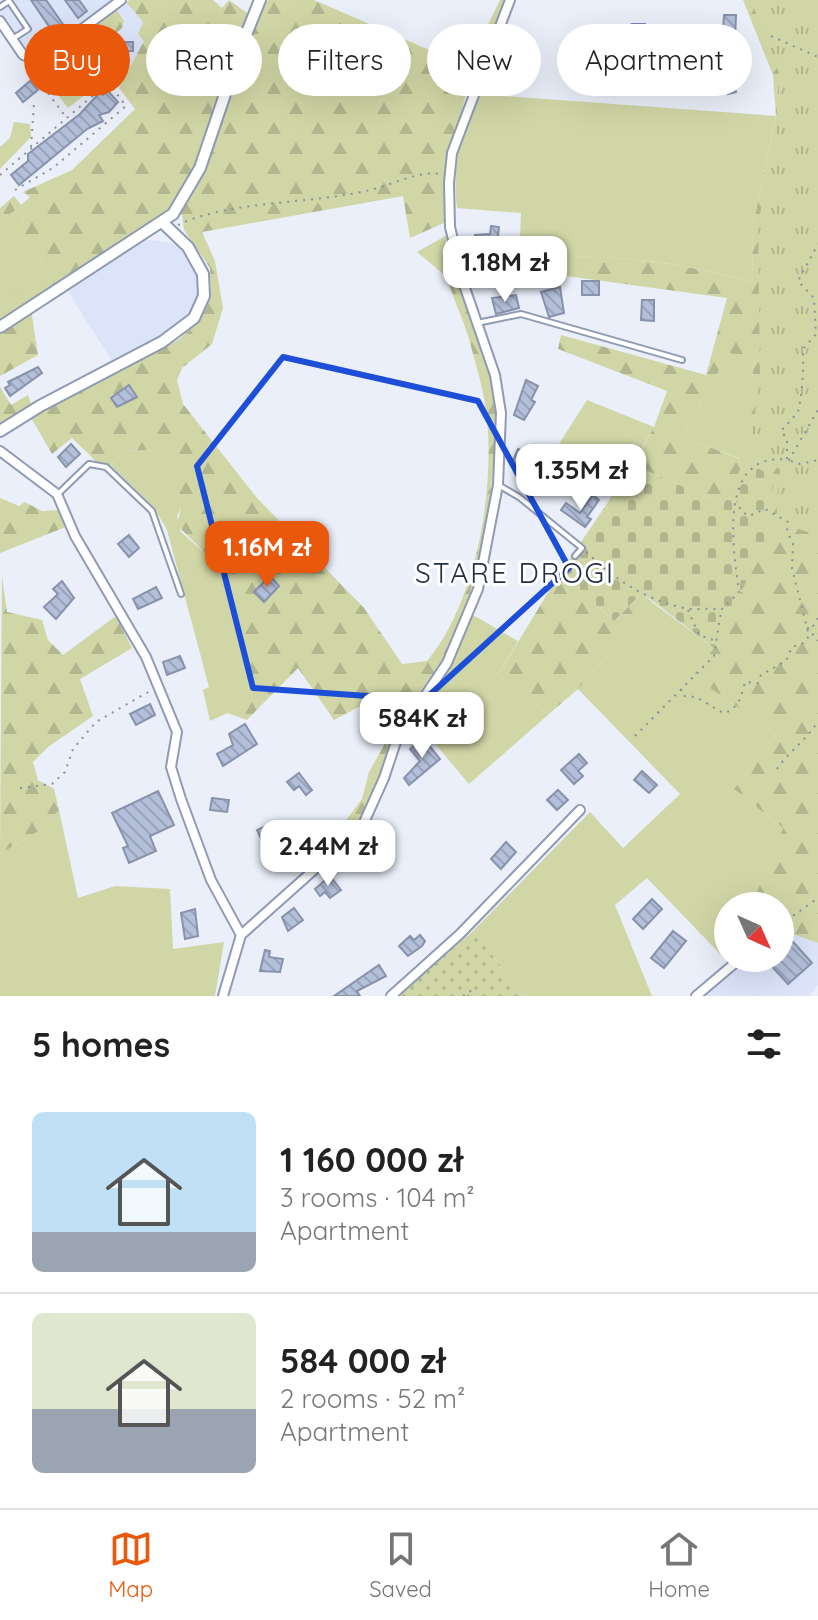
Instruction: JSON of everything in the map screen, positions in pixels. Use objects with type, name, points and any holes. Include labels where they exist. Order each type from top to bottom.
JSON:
[{"type":"street","points":[[0,21],[23,55],[39,61],[121,0]]},
{"type":"street","points":[[0,327],[118,248],[166,226],[200,168],[260,0]]},
{"type":"street","points":[[223,996],[241,935],[362,827],[384,778],[398,736],[447,663],[478,589],[498,485],[501,413],[495,375],[450,227],[449,176],[452,153],[510,0]]},
{"type":"street","points":[[0,431],[40,406],[162,342],[194,318],[204,296],[203,274],[188,247],[166,226]]},
{"type":"street","points":[[0,451],[57,494],[75,536],[146,657],[177,732],[171,767],[181,799],[211,880],[241,935]]},
{"type":"street","points":[[391,996],[460,934],[580,810]]},
{"type":"street","points":[[696,996],[724,972]]},
{"type":"lane","points":[[0,7],[9,1],[28,29],[12,40]]},
{"type":"lane","points":[[477,323],[521,314],[682,360]]},
{"type":"lane","points":[[57,494],[89,464],[106,467],[152,511],[181,594]]},
{"type":"lane","points":[[498,485],[519,497],[582,548],[575,556]]},
{"type":"path","points":[[771,36],[818,57]]},
{"type":"path","points":[[50,96],[66,117]]},
{"type":"path","points":[[0,175],[92,96]]},
{"type":"path","points":[[15,190],[53,168],[126,106],[118,96]]},
{"type":"path","points":[[31,148],[34,103]]},
{"type":"path","points":[[166,226],[205,214],[361,192],[420,173],[449,176]]},
{"type":"path","points":[[788,460],[787,439],[781,431],[798,412],[804,373],[803,349],[816,334],[817,306],[814,298],[798,281],[818,244]]},
{"type":"path","points":[[788,460],[818,410]]},
{"type":"path","points":[[635,736],[714,656],[721,610],[739,592],[732,543],[732,513],[743,478],[763,461],[788,460],[800,464],[818,460]]},
{"type":"path","points":[[681,689],[683,696],[696,697],[723,713],[729,712],[745,693],[745,682],[758,683],[761,675],[786,661],[792,647],[804,643],[809,636],[792,568],[793,544],[787,531],[788,522],[765,509],[749,516],[741,511],[737,501]]},
{"type":"path","points":[[582,548],[622,585],[687,609],[706,606],[721,610]]},
{"type":"path","points":[[687,609],[701,637],[716,641]]},
{"type":"path","points":[[807,627],[813,626],[818,618]]},
{"type":"path","points":[[807,627],[818,641]]},
{"type":"path","points":[[20,788],[52,784],[65,772],[69,754],[96,722],[158,687]]},
{"type":"path","points":[[777,769],[790,750],[806,742],[818,721]]},
{"type":"path","points":[[794,915],[818,898]]},
{"type":"path","points":[[463,996],[470,991],[475,996]]},
{"type":"highlighted area","points":[[283,357],[478,401],[569,568],[424,700],[253,688],[197,466]]},
{"type":"shaded area","points":[[0,0],[111,0],[80,24],[24,24],[24,47],[0,13]]},
{"type":"shaded area","points":[[126,2],[143,22],[144,41],[130,67],[130,24],[123,24],[116,9]]},
{"type":"shaded area","points":[[143,239],[177,244],[198,270],[199,298],[182,323],[112,361],[67,290]]},
{"type":"shaded area","points":[[794,935],[818,943],[818,985],[809,996],[700,996],[729,972],[794,972]]},
{"type":"green space","points":[[213,0],[222,8],[229,0],[257,20],[268,0],[314,0],[369,24],[278,24],[278,96],[411,96],[411,42],[427,49],[427,96],[465,96],[444,178],[446,222],[410,238],[403,196],[202,232],[215,261],[223,308],[212,344],[182,368],[177,380],[183,404],[257,498],[364,608],[402,664],[427,661],[459,608],[470,576],[479,542],[488,473],[483,392],[447,274],[445,248],[449,234],[490,372],[497,426],[486,540],[459,628],[442,662],[417,696],[364,816],[353,827],[346,820],[362,799],[369,772],[391,733],[366,703],[334,720],[298,668],[247,720],[227,713],[247,704],[252,697],[243,639],[221,578],[209,557],[177,525],[181,508],[167,460],[154,450],[126,451],[106,471],[72,438],[52,454],[26,409],[0,426],[0,387],[11,405],[28,395],[35,415],[178,340],[200,321],[211,298],[210,268],[184,230],[182,214],[141,229],[30,303],[38,355],[0,376],[0,298],[4,302],[47,270],[36,250],[26,242],[21,206],[0,221],[0,208],[14,196],[21,205],[30,197],[23,192],[72,170],[135,109],[125,96],[130,96],[130,67],[144,41],[138,34],[143,22],[126,2]]},
{"type":"green space","points":[[500,0],[508,0],[497,24],[488,24]]},
{"type":"green space","points":[[743,0],[818,0],[818,943],[794,935],[794,892],[757,892],[783,828],[734,789],[776,734],[693,676],[714,648],[724,504],[633,465],[654,427],[667,391],[558,349],[561,335],[706,375],[727,298],[566,276],[522,281],[519,262],[607,257],[666,263],[753,282],[752,230],[776,116],[773,75]],"holes":[[[729,353],[755,358],[740,459],[682,436]]]},
{"type":"green space","points":[[751,0],[818,0],[818,535],[776,522],[780,469],[749,457],[760,377],[758,223],[775,142],[779,73]]},
{"type":"green space","points":[[116,9],[124,21],[123,24],[97,24]]},
{"type":"green space","points":[[59,96],[84,96],[68,108]]},
{"type":"green space","points":[[476,96],[776,116],[752,230],[753,282],[666,263],[608,257],[519,262],[521,213],[457,208],[456,177],[466,123]]},
{"type":"green space","points":[[14,122],[30,124],[31,137],[0,169],[0,147],[10,138]]},
{"type":"green space","points":[[21,205],[26,242],[36,250],[47,270],[4,303],[0,298],[0,221]]},
{"type":"green space","points":[[449,234],[442,251],[446,276],[417,252]]},
{"type":"green space","points":[[729,353],[755,357],[741,459],[682,436]]},
{"type":"green space","points":[[587,400],[654,427],[613,498],[552,455]]},
{"type":"green space","points":[[154,450],[167,460],[170,468],[181,508],[177,516],[181,532],[209,557],[222,578],[243,639],[252,697],[247,704],[210,721],[203,690],[209,687],[167,530],[153,506],[111,466],[126,451]]},
{"type":"green space","points":[[743,463],[775,475],[763,547],[714,648],[642,593],[614,621],[560,573],[633,465],[724,504]]},
{"type":"green space","points":[[0,498],[19,506],[25,502],[42,511],[62,510],[68,526],[0,553]]},
{"type":"green space","points":[[560,573],[614,621],[642,593],[653,603],[578,689],[549,714],[498,675]]},
{"type":"green space","points":[[2,576],[7,612],[42,620],[48,640],[63,655],[116,616],[132,648],[80,679],[93,716],[48,747],[33,762],[38,780],[54,789],[59,810],[39,831],[0,854]]},
{"type":"green space","points":[[653,603],[714,648],[694,676],[776,734],[734,789],[783,828],[759,892],[714,892],[714,948],[647,878],[615,905],[652,996],[525,996],[473,931],[590,812],[623,848],[680,794],[578,689]]},
{"type":"green space","points":[[473,615],[518,641],[498,675],[549,714],[469,784],[421,727]]},
{"type":"green space","points":[[59,810],[78,898],[115,886],[170,889],[173,949],[224,942],[215,996],[0,996],[0,854],[39,831]]},
{"type":"green space","points":[[473,931],[525,996],[398,996]]},
{"type":"building","points":[[31,0],[46,0],[63,24],[47,24]]},
{"type":"building","points":[[65,0],[79,0],[87,11],[78,18]]},
{"type":"building","points":[[724,15],[736,15],[736,24],[723,24]]},
{"type":"building","points":[[24,86],[24,96],[30,96],[23,102],[16,93]]},
{"type":"building","points":[[96,96],[113,96],[118,102],[109,112],[99,115],[103,121],[87,129],[19,185],[11,175],[28,161],[28,154],[80,114]]},
{"type":"building","points":[[491,226],[499,227],[497,244],[485,242],[484,250],[473,248],[475,235],[490,234]]},
{"type":"building","points":[[582,281],[599,281],[599,295],[582,295]]},
{"type":"building","points":[[560,287],[564,313],[549,317],[541,292]]},
{"type":"building","points":[[516,295],[519,308],[496,314],[492,298]]},
{"type":"building","points":[[642,300],[654,300],[654,321],[641,320]]},
{"type":"building","points":[[38,367],[42,373],[10,396],[5,388],[10,385],[8,382]]},
{"type":"building","points":[[526,380],[538,386],[531,400],[535,402],[524,420],[514,415]]},
{"type":"building","points":[[129,385],[137,397],[117,407],[111,398]]},
{"type":"building","points":[[71,444],[80,454],[66,467],[58,457]]},
{"type":"building","points":[[518,449],[530,454],[520,470],[511,465]]},
{"type":"building","points":[[593,495],[599,500],[587,517],[591,519],[585,527],[561,510],[566,503],[580,513]]},
{"type":"building","points":[[129,535],[139,548],[129,557],[118,544]]},
{"type":"building","points":[[270,576],[279,586],[264,602],[254,592]]},
{"type":"building","points":[[62,581],[74,598],[56,619],[44,607],[58,594],[53,589]]},
{"type":"building","points":[[156,587],[162,598],[138,609],[133,599]]},
{"type":"building","points":[[180,656],[185,668],[167,675],[163,662]]},
{"type":"building","points":[[150,704],[155,715],[136,725],[130,714]]},
{"type":"building","points":[[245,724],[257,744],[223,766],[217,754],[233,745],[229,734]]},
{"type":"building","points":[[423,738],[440,759],[409,785],[404,778],[420,761],[410,749]]},
{"type":"building","points":[[579,754],[587,763],[578,771],[583,776],[574,784],[561,770]]},
{"type":"building","points":[[642,771],[657,785],[649,793],[634,780]]},
{"type":"building","points":[[299,773],[312,790],[306,795],[299,786],[294,790],[287,782]]},
{"type":"building","points":[[558,790],[568,800],[557,810],[547,800]]},
{"type":"building","points":[[158,791],[174,825],[150,836],[156,851],[129,863],[123,848],[128,846],[112,813]]},
{"type":"building","points":[[212,798],[229,800],[227,812],[210,810]]},
{"type":"building","points":[[275,822],[281,835],[263,843],[257,830]]},
{"type":"building","points":[[506,842],[516,852],[501,869],[491,859]]},
{"type":"building","points":[[330,876],[341,890],[330,898],[325,892],[320,896],[315,889]]},
{"type":"building","points":[[652,899],[662,909],[643,929],[633,919]]},
{"type":"building","points":[[294,908],[303,920],[288,931],[282,917]]},
{"type":"building","points":[[195,909],[198,936],[185,939],[181,913]]},
{"type":"building","points":[[673,931],[686,941],[664,968],[651,958]]},
{"type":"building","points":[[420,935],[425,941],[408,956],[399,946],[410,936],[414,940]]},
{"type":"building","points":[[794,943],[812,963],[788,984],[777,972],[794,972]]},
{"type":"building","points":[[265,950],[270,951],[269,957],[283,959],[280,972],[260,971]]},
{"type":"building","points":[[379,965],[386,976],[357,991],[360,996],[334,996]]},
{"type":"district","name":"STARE DROGI","points":[[515,572]]}]
